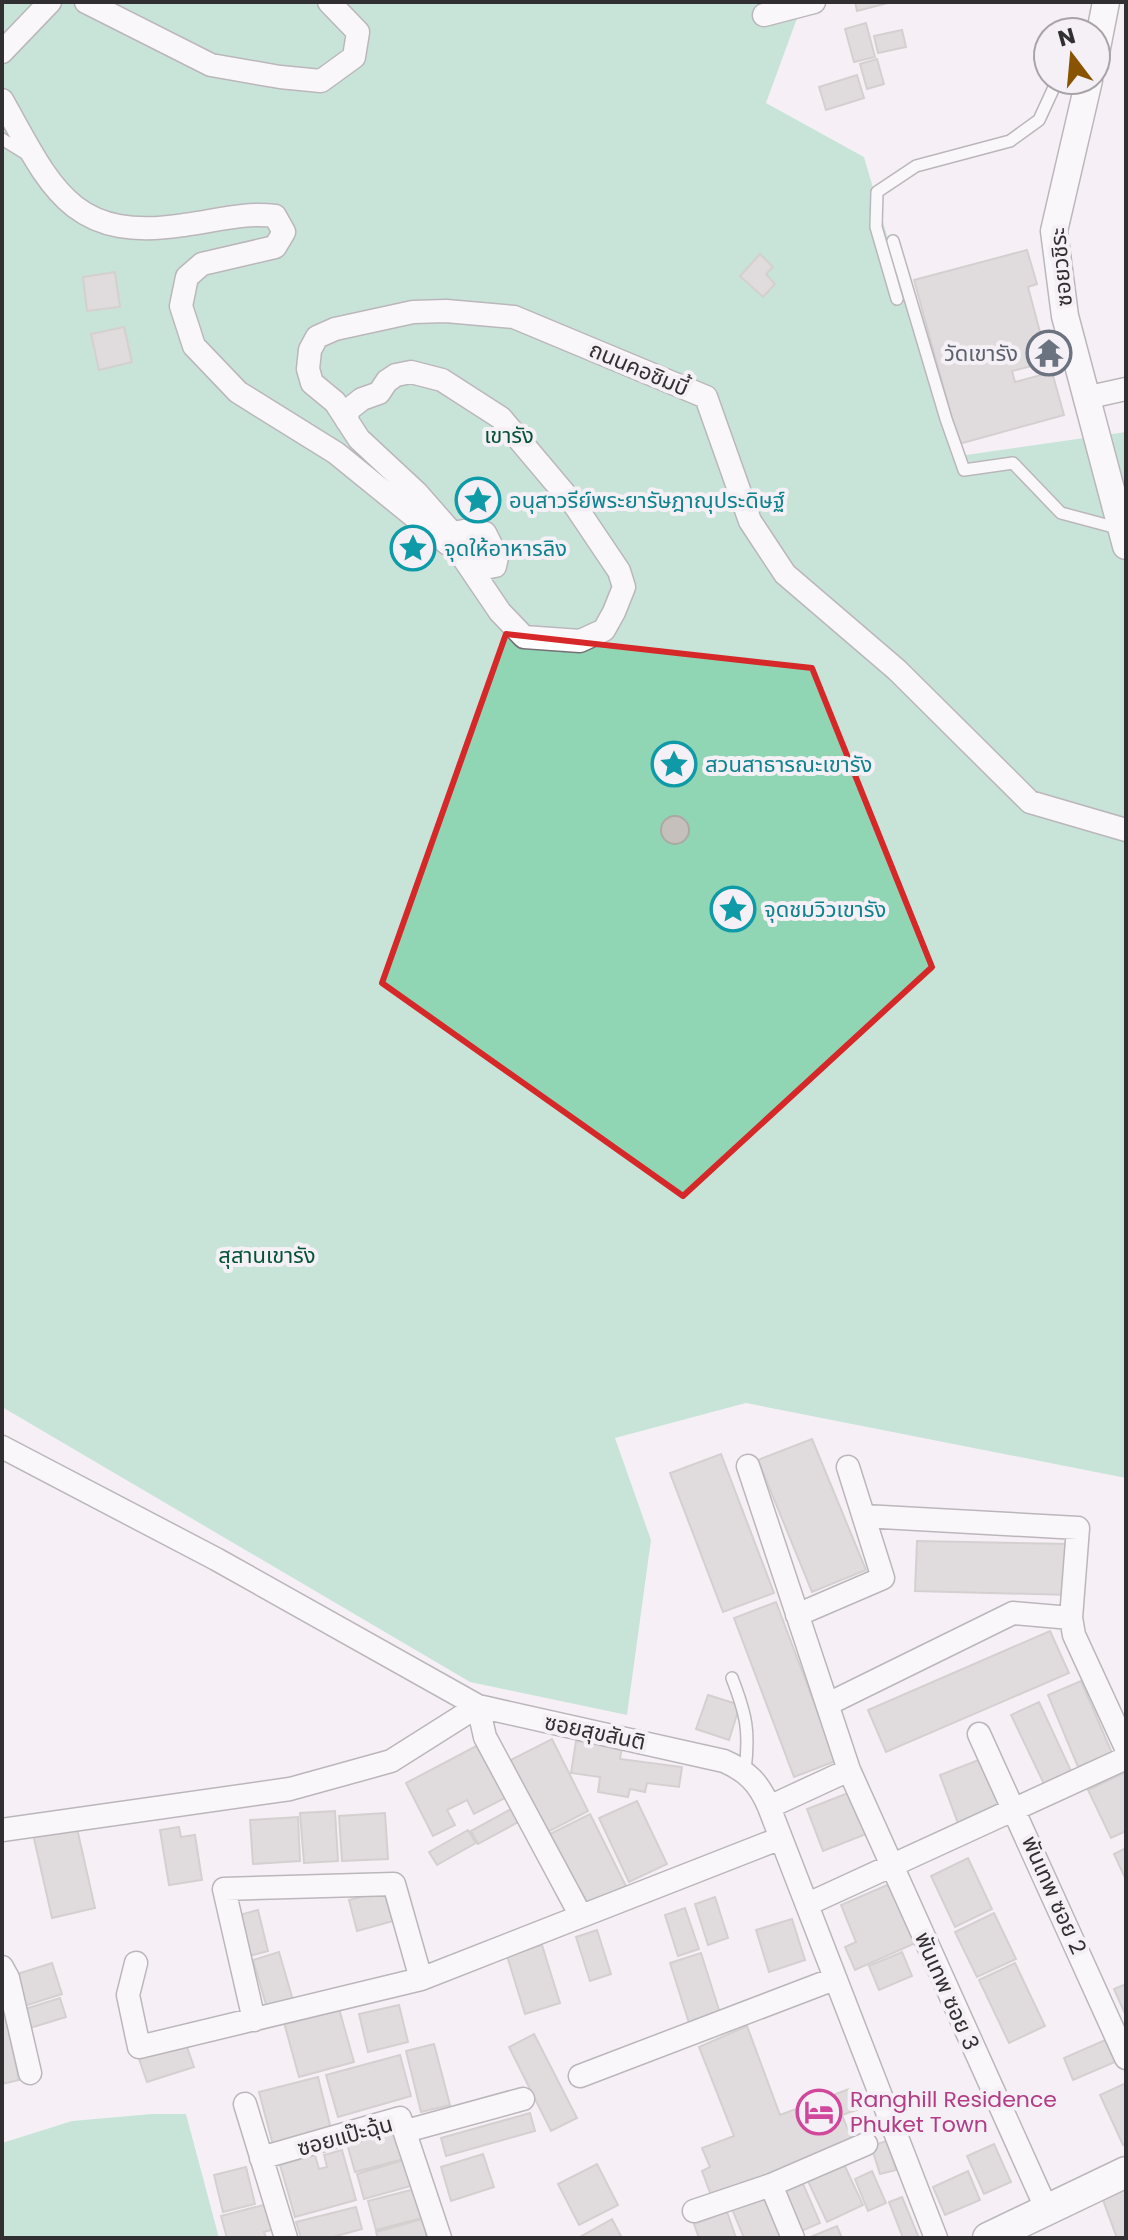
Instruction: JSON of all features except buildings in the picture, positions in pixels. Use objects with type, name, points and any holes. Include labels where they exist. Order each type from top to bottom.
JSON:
[{"type":"main road","points":[[988,2238],[1126,2172]]},
{"type":"street","points":[[2,52],[50,2]]},
{"type":"street","points":[[86,2],[211,65],[321,81],[354,57],[358,32],[329,2]]},
{"type":"street","points":[[764,15],[814,2]]},
{"type":"street","name":"ซอยวชิระ","points":[[1085,96],[1054,231],[1065,316],[1124,537]]},
{"type":"street","points":[[2,100],[56,192],[103,223],[136,229],[180,226],[255,214],[275,216],[284,232],[275,247],[202,264],[187,277],[181,306],[194,346],[238,392],[336,453],[456,548]]},
{"type":"street","name":"ถนนคอซิมบี้","points":[[341,412],[312,383],[308,369],[310,350],[317,337],[335,329],[413,312],[446,311],[514,317],[706,397],[750,521],[785,574],[897,670],[1030,802],[1126,830]]},
{"type":"street","points":[[411,372],[442,380],[501,418],[576,507],[619,571],[624,587],[610,623],[604,630],[580,641],[524,637],[500,612],[417,493],[359,439],[341,412],[379,393],[387,381],[396,375],[411,372]]},
{"type":"street","points":[[1085,398],[1126,389]]},
{"type":"street","name":"ซอยสุขสันติ","points":[[2,1447],[216,1559],[478,1706],[724,1761],[745,1770]]},
{"type":"street","name":"พันเทพ ซอย 3","points":[[748,1466],[849,1770],[1047,2210]]},
{"type":"street","points":[[797,1615],[883,1578],[848,1467]]},
{"type":"street","points":[[864,1516],[1078,1528],[1071,1618],[1074,1635],[1126,1748]]},
{"type":"street","points":[[828,1704],[1013,1613],[1071,1618]]},
{"type":"street","points":[[2,1830],[290,1789],[391,1761],[478,1706],[485,1737],[581,1916]]},
{"type":"street","name":"พันเทพ ซอย 2","points":[[979,1734],[1016,1809],[1126,2058]]},
{"type":"street","points":[[808,1904],[1126,1758]]},
{"type":"street","points":[[745,1770],[761,1789],[769,1807],[936,2238]]},
{"type":"street","points":[[769,1807],[849,1770]]},
{"type":"street","points":[[136,1963],[128,1995],[139,2047],[421,1979],[781,1838]]},
{"type":"street","points":[[254,2020],[224,1889],[394,1884],[421,1979]]},
{"type":"street","points":[[2,1967],[8,1978],[30,2073]]},
{"type":"street","points":[[580,2076],[834,1979]]},
{"type":"street","points":[[406,2131],[523,2099]]},
{"type":"street","points":[[245,2104],[286,2238]]},
{"type":"street","name":"ซอยแป๊ะฉุ้น","points":[[261,2158],[400,2118],[440,2238]]},
{"type":"street","points":[[694,2211],[771,2185],[866,2144]]},
{"type":"street","points":[[771,2185],[793,2238]]},
{"type":"lane","points":[[897,299],[876,227],[877,192],[916,166],[1010,141],[1039,120],[1050,96]]},
{"type":"lane","points":[[2,139],[36,159]]},
{"type":"lane","points":[[893,241],[964,470],[1013,463],[1061,513],[1124,537]]},
{"type":"lane","points":[[732,1678],[746,1714],[748,1746],[745,1770]]},
{"type":"highlighted area","points":[[506,634],[812,668],[932,967],[683,1196],[382,983]]},
{"type":"green space","name":"เขารัง","points":[[2,2],[803,2],[766,103],[864,157],[952,457],[1126,432],[1126,1478],[746,1403],[615,1438],[651,1540],[627,1715],[470,1682],[2,1407]]},
{"type":"green space","points":[[186,2114],[219,2238],[2,2238],[2,2143],[72,2121]]},
{"type":"place","name":"วัดเขารัง","points":[[1049,353]]},
{"type":"place","name":"อนุสาวรีย์พระยารัษฎาณุประดิษฐ์","points":[[478,500]]},
{"type":"place","name":"จุดให้อาหารลิง","points":[[413,548]]},
{"type":"place","name":"สวนสาธารณะเขารัง","points":[[674,764]]},
{"type":"place","name":"จุดชมวิวเขารัง","points":[[733,909]]},
{"type":"place","name":"Ranghill Residence Phuket Town","points":[[819,2112]]},
{"type":"park label","name":"สุสานเขารัง","points":[[267,1255]]}]
